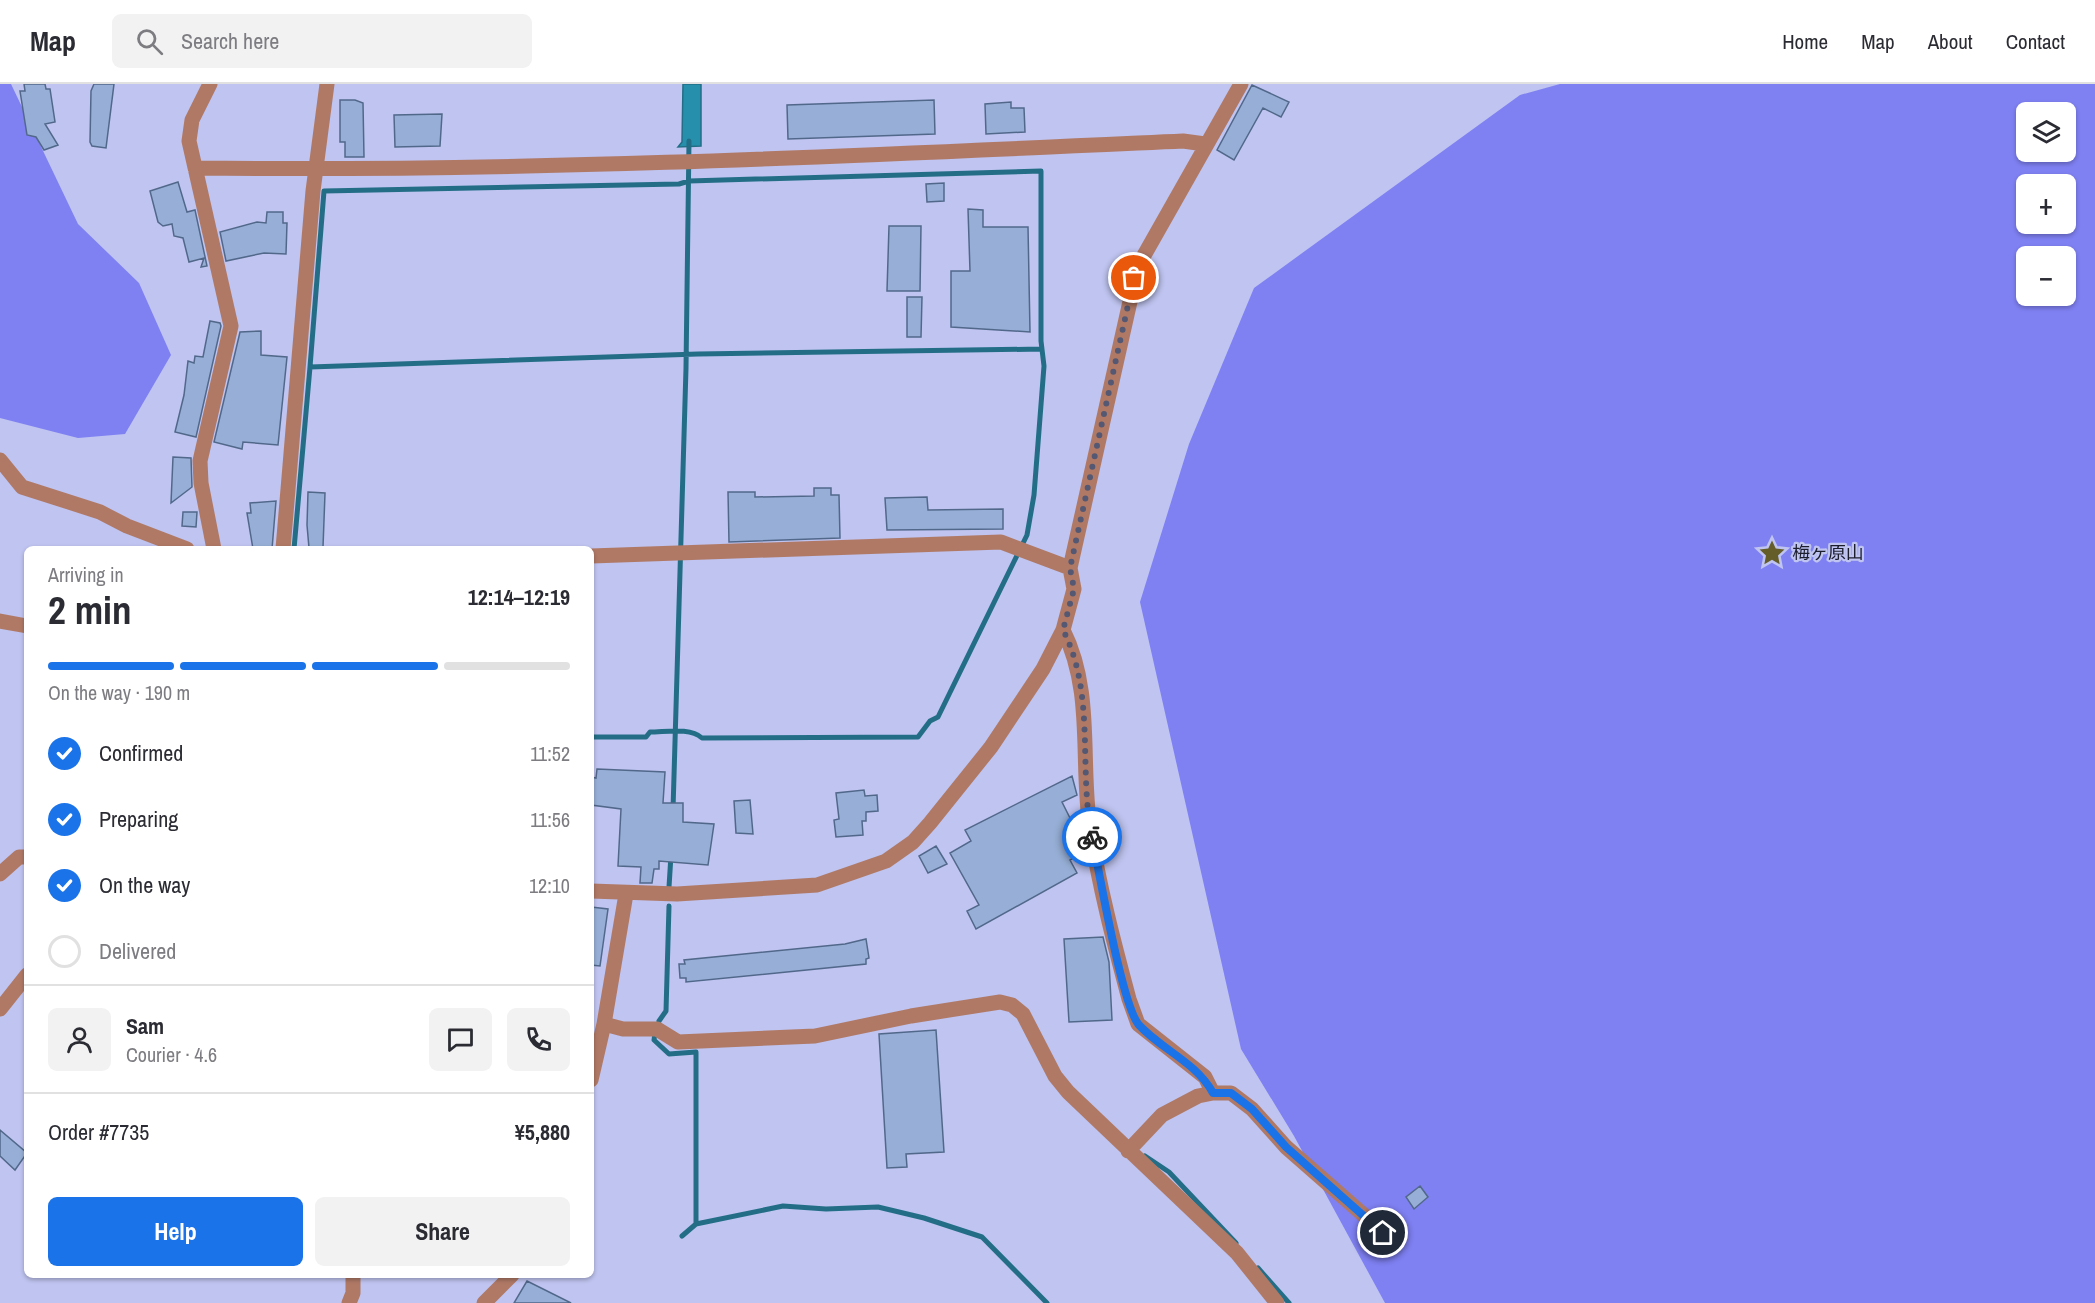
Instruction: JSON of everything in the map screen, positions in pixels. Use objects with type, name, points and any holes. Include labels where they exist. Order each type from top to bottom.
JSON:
[{"type":"street","points":[[210,84],[192,120],[189,141],[231,326],[200,461],[201,483],[213,546]]},
{"type":"street","points":[[283,546],[317,169],[327,84]]},
{"type":"street","points":[[594,891],[676,894],[817,885],[886,861],[913,842],[992,747],[1042,669],[1063,630],[1074,589],[1070,568],[1138,266],[1241,84]]},
{"type":"street","points":[[195,168],[317,169],[657,161],[1184,141],[1205,144]]},
{"type":"street","points":[[0,460],[21,488],[100,512],[127,526],[179,546]]},
{"type":"street","points":[[594,556],[1001,542],[1070,568]]},
{"type":"street","points":[[0,621],[24,625]]},
{"type":"street","points":[[1063,630],[1075,653],[1086,728],[1090,826],[1129,999],[1138,1024],[1205,1077],[1213,1093]]},
{"type":"street","points":[[0,874],[19,857],[24,857]]},
{"type":"street","points":[[594,1067],[604,1024],[626,894]]},
{"type":"street","points":[[0,1010],[24,979]]},
{"type":"street","points":[[604,1024],[623,1029],[657,1029],[678,1042],[803,1036],[1000,1002],[1012,1005],[1023,1014],[1055,1076],[1128,1152],[1237,1253],[1277,1303]]},
{"type":"street","points":[[1128,1152],[1162,1115],[1198,1096],[1231,1093],[1252,1109],[1286,1147],[1383,1233]]},
{"type":"street","points":[[349,1303],[353,1293],[353,1278]]},
{"type":"street","points":[[484,1303],[509,1278]]},
{"type":"shaded area","points":[[0,84],[11,84],[78,224],[139,283],[171,355],[125,434],[78,438],[0,418]]},
{"type":"shaded area","points":[[1560,84],[2095,84],[2095,1303],[1385,1303],[1294,1136],[1241,1049],[1140,602],[1189,444],[1254,288],[1520,95]]},
{"type":"water","points":[[683,84],[701,84],[701,146],[678,147],[682,142]]},
{"type":"building","points":[[24,84],[45,84],[46,89],[50,89],[55,122],[45,124],[58,145],[44,150],[36,137],[27,135],[20,91],[25,91]]},
{"type":"building","points":[[94,84],[114,84],[106,148],[92,146],[90,142],[91,91]]},
{"type":"building","points":[[1252,85],[1289,102],[1281,117],[1263,108],[1234,160],[1217,150]]},
{"type":"building","points":[[340,100],[355,100],[363,103],[364,157],[345,157],[345,142],[340,142]]},
{"type":"building","points":[[934,100],[935,134],[788,139],[787,105]]},
{"type":"building","points":[[1011,102],[1011,108],[1024,108],[1025,132],[986,134],[985,104]]},
{"type":"building","points":[[442,114],[440,146],[395,147],[394,115]]},
{"type":"building","points":[[178,182],[187,212],[195,210],[207,266],[201,267],[204,258],[189,262],[183,238],[174,236],[172,224],[163,226],[158,222],[150,191]]},
{"type":"building","points":[[944,183],[944,201],[927,202],[926,184]]},
{"type":"building","points":[[968,209],[983,210],[983,227],[1028,227],[1030,332],[951,327],[951,271],[970,271]]},
{"type":"building","points":[[267,212],[283,212],[283,223],[287,223],[286,254],[264,253],[226,261],[220,232],[257,222],[266,223]]},
{"type":"building","points":[[889,226],[921,226],[920,291],[887,291]]},
{"type":"building","points":[[907,297],[922,297],[921,337],[907,337]]},
{"type":"building","points":[[210,321],[220,323],[221,326],[196,437],[175,432],[184,395],[188,361],[194,363],[195,356],[203,357]]},
{"type":"building","points":[[261,331],[261,355],[287,357],[278,445],[243,442],[242,449],[214,442],[240,332]]},
{"type":"building","points":[[173,457],[191,458],[192,487],[171,503]]},
{"type":"building","points":[[814,488],[831,488],[831,495],[839,495],[840,538],[729,542],[728,492],[755,492],[755,497],[814,496]]},
{"type":"building","points":[[308,492],[325,493],[323,546],[309,546]]},
{"type":"building","points":[[927,497],[928,510],[1003,509],[1003,529],[887,530],[885,498]]},
{"type":"building","points":[[276,501],[272,546],[252,546],[247,513],[251,513],[250,503]]},
{"type":"building","points":[[183,512],[197,512],[196,527],[182,526]]},
{"type":"building","points":[[597,769],[665,772],[663,803],[683,803],[683,822],[714,824],[708,865],[659,861],[659,869],[654,869],[652,883],[640,883],[641,867],[618,866],[621,809],[594,805],[594,778],[596,778]]},
{"type":"building","points":[[1072,776],[1077,795],[1062,802],[1082,842],[1084,852],[1070,860],[1077,873],[976,929],[967,911],[979,905],[950,853],[971,841],[965,830]]},
{"type":"building","points":[[864,790],[865,796],[877,795],[878,811],[866,812],[866,821],[862,821],[863,835],[836,837],[834,820],[839,819],[836,793]]},
{"type":"building","points":[[750,800],[753,834],[736,833],[734,801]]},
{"type":"building","points":[[936,846],[947,864],[928,873],[919,856]]},
{"type":"building","points":[[594,907],[608,909],[600,966],[594,965]]},
{"type":"building","points":[[1103,937],[1109,962],[1112,1020],[1069,1022],[1064,939]]},
{"type":"building","points":[[866,939],[869,958],[866,959],[866,964],[686,982],[686,978],[680,978],[679,964],[685,964],[684,960],[845,944]]},
{"type":"building","points":[[936,1030],[944,1152],[906,1154],[907,1167],[887,1168],[879,1034]]},
{"type":"building","points":[[0,1130],[24,1150],[24,1157],[15,1170],[0,1156]]},
{"type":"building","points":[[1420,1186],[1428,1197],[1414,1209],[1406,1197]]},
{"type":"building","points":[[527,1281],[571,1303],[514,1303]]},
{"type":"waterway","points":[[673,810],[686,368],[689,141]]},
{"type":"waterway","points":[[310,367],[324,191],[679,184],[689,181],[1041,171],[1041,341],[1044,366],[1034,495],[1027,535],[938,717],[930,721],[918,737],[702,738],[691,732],[678,731],[650,732],[646,737],[594,737]]},
{"type":"waterway","points":[[294,546],[310,367],[698,354],[1042,349]]},
{"type":"waterway","points":[[669,887],[671,855]]},
{"type":"waterway","points":[[659,1021],[666,1011],[669,906]]},
{"type":"waterway","points":[[655,1033],[654,1040],[669,1054],[696,1052],[696,1224],[682,1236]]},
{"type":"waterway","points":[[1145,1156],[1169,1172],[1236,1243]]},
{"type":"waterway","points":[[696,1224],[783,1206],[826,1209],[878,1207],[924,1218],[982,1237],[1047,1303]]},
{"type":"waterway","points":[[1258,1268],[1289,1303]]},
{"type":"way so far","points":[[1092,837],[1086,728],[1075,653],[1063,630],[1074,589],[1070,568],[1134,278]]},
{"type":"place","name":"梅ヶ原山","points":[[1772,553]]},
{"type":"route","points":[[1092,837],[1113,936],[1129,999],[1138,1024],[1205,1077],[1213,1093],[1231,1093],[1252,1109],[1286,1147],[1383,1233]]}]
